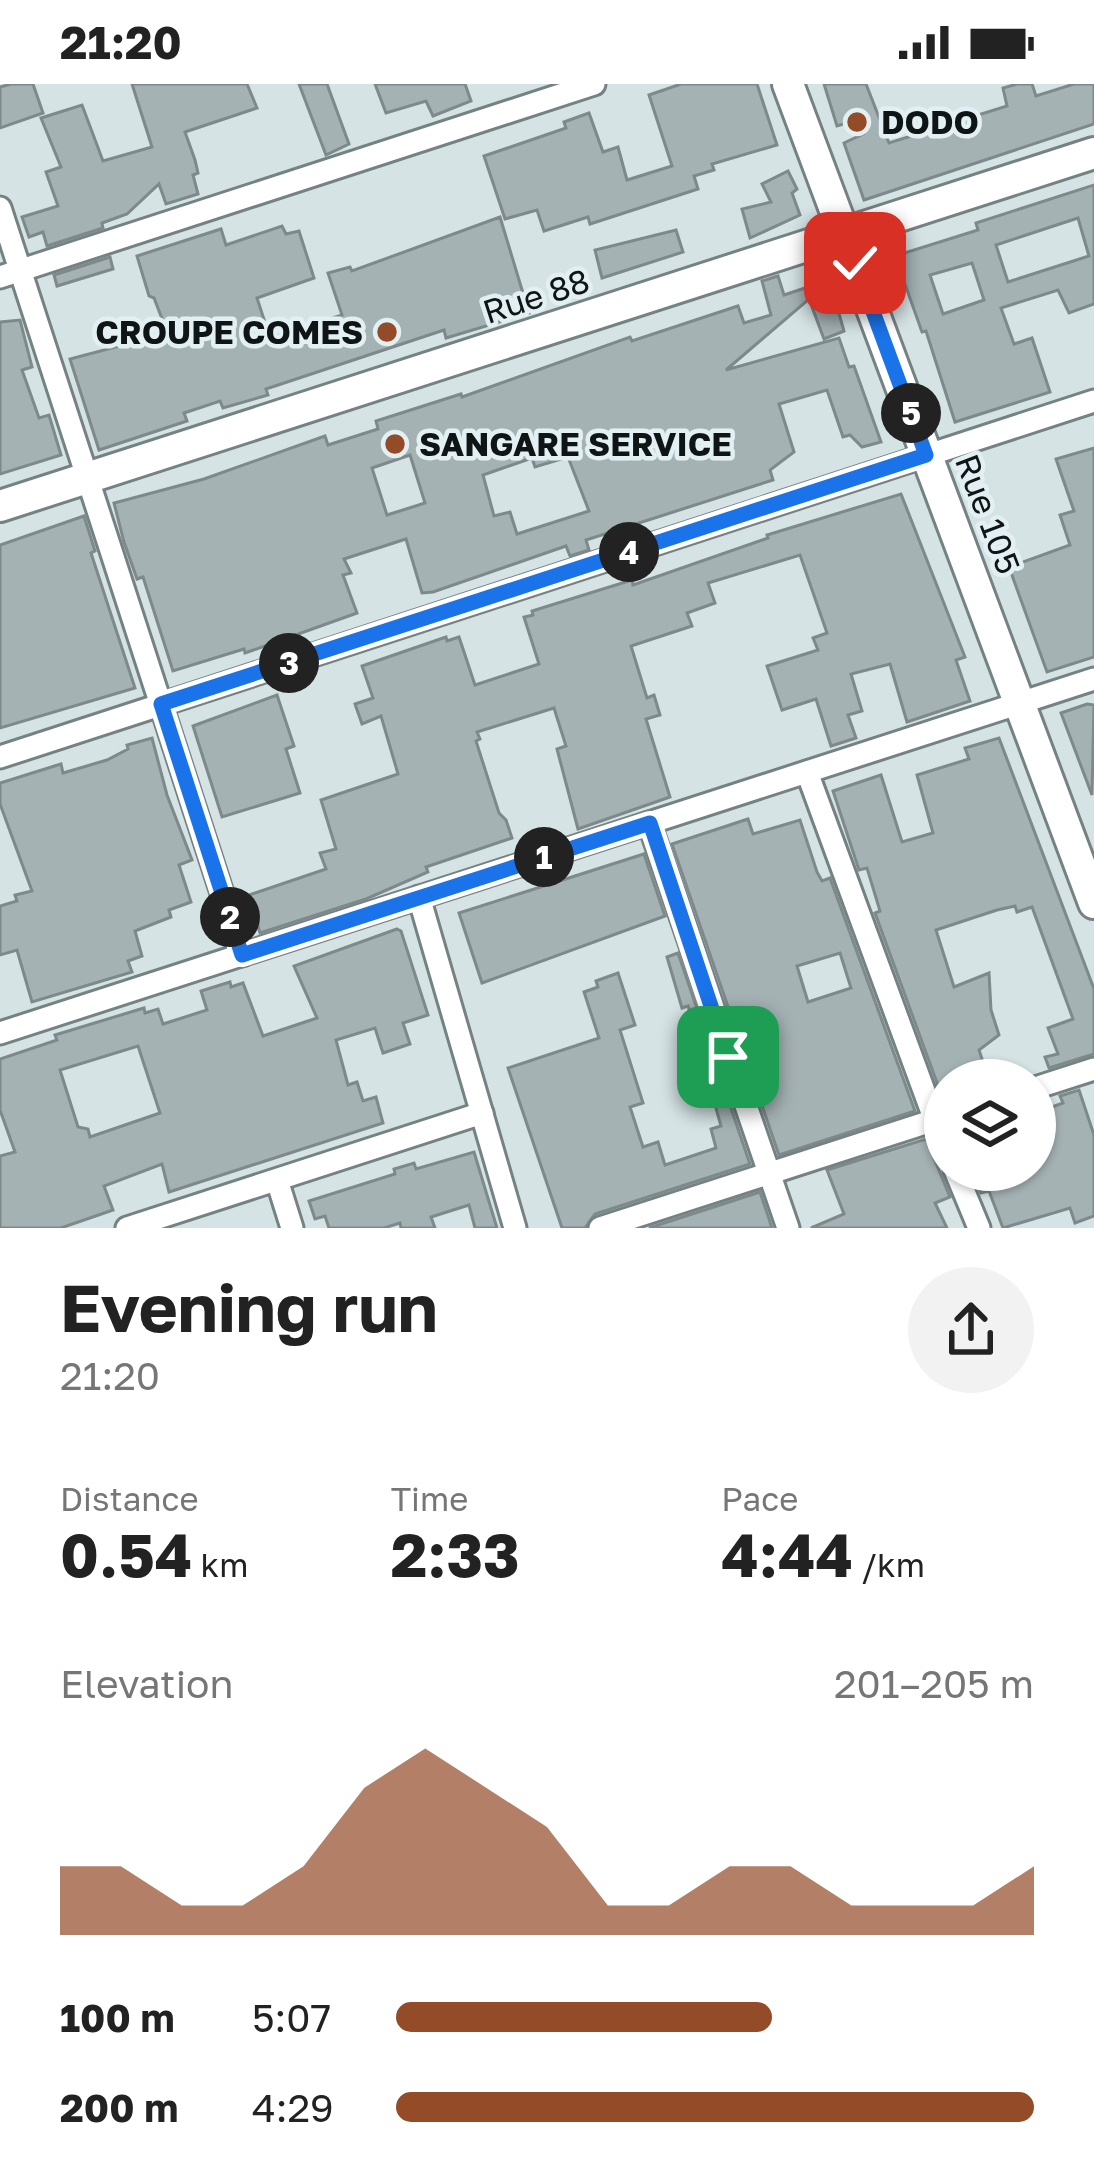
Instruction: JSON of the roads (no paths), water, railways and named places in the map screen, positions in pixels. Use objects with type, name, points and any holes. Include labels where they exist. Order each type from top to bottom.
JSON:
[{"type":"main road","name":"Rue 105","points":[[788,84],[1094,903]]},
{"type":"main road","name":"Rue 88","points":[[0,506],[1094,153]]},
{"type":"street","points":[[10,274],[533,93],[594,84]]},
{"type":"street","points":[[0,208],[10,274],[87,477],[242,955]]},
{"type":"street","points":[[0,757],[1094,401]]},
{"type":"street","points":[[0,1033],[1094,679]]},
{"type":"street","points":[[807,772],[924,1080]]},
{"type":"street","points":[[650,823],[788,1228]]},
{"type":"street","points":[[419,897],[515,1228]]},
{"type":"street","points":[[1056,1082],[1094,1070]]},
{"type":"street","points":[[127,1228],[482,1113]]},
{"type":"street","points":[[600,1228],[924,1124]]},
{"type":"street","points":[[277,1180],[292,1228]]},
{"type":"street","points":[[964,1191],[979,1228]]},
{"type":"place","name":"DODO","points":[[857,122]]},
{"type":"place","name":"CROUPE COMES","points":[[387,332]]},
{"type":"place","name":"SANGARE SERVICE","points":[[395,444]]}]
